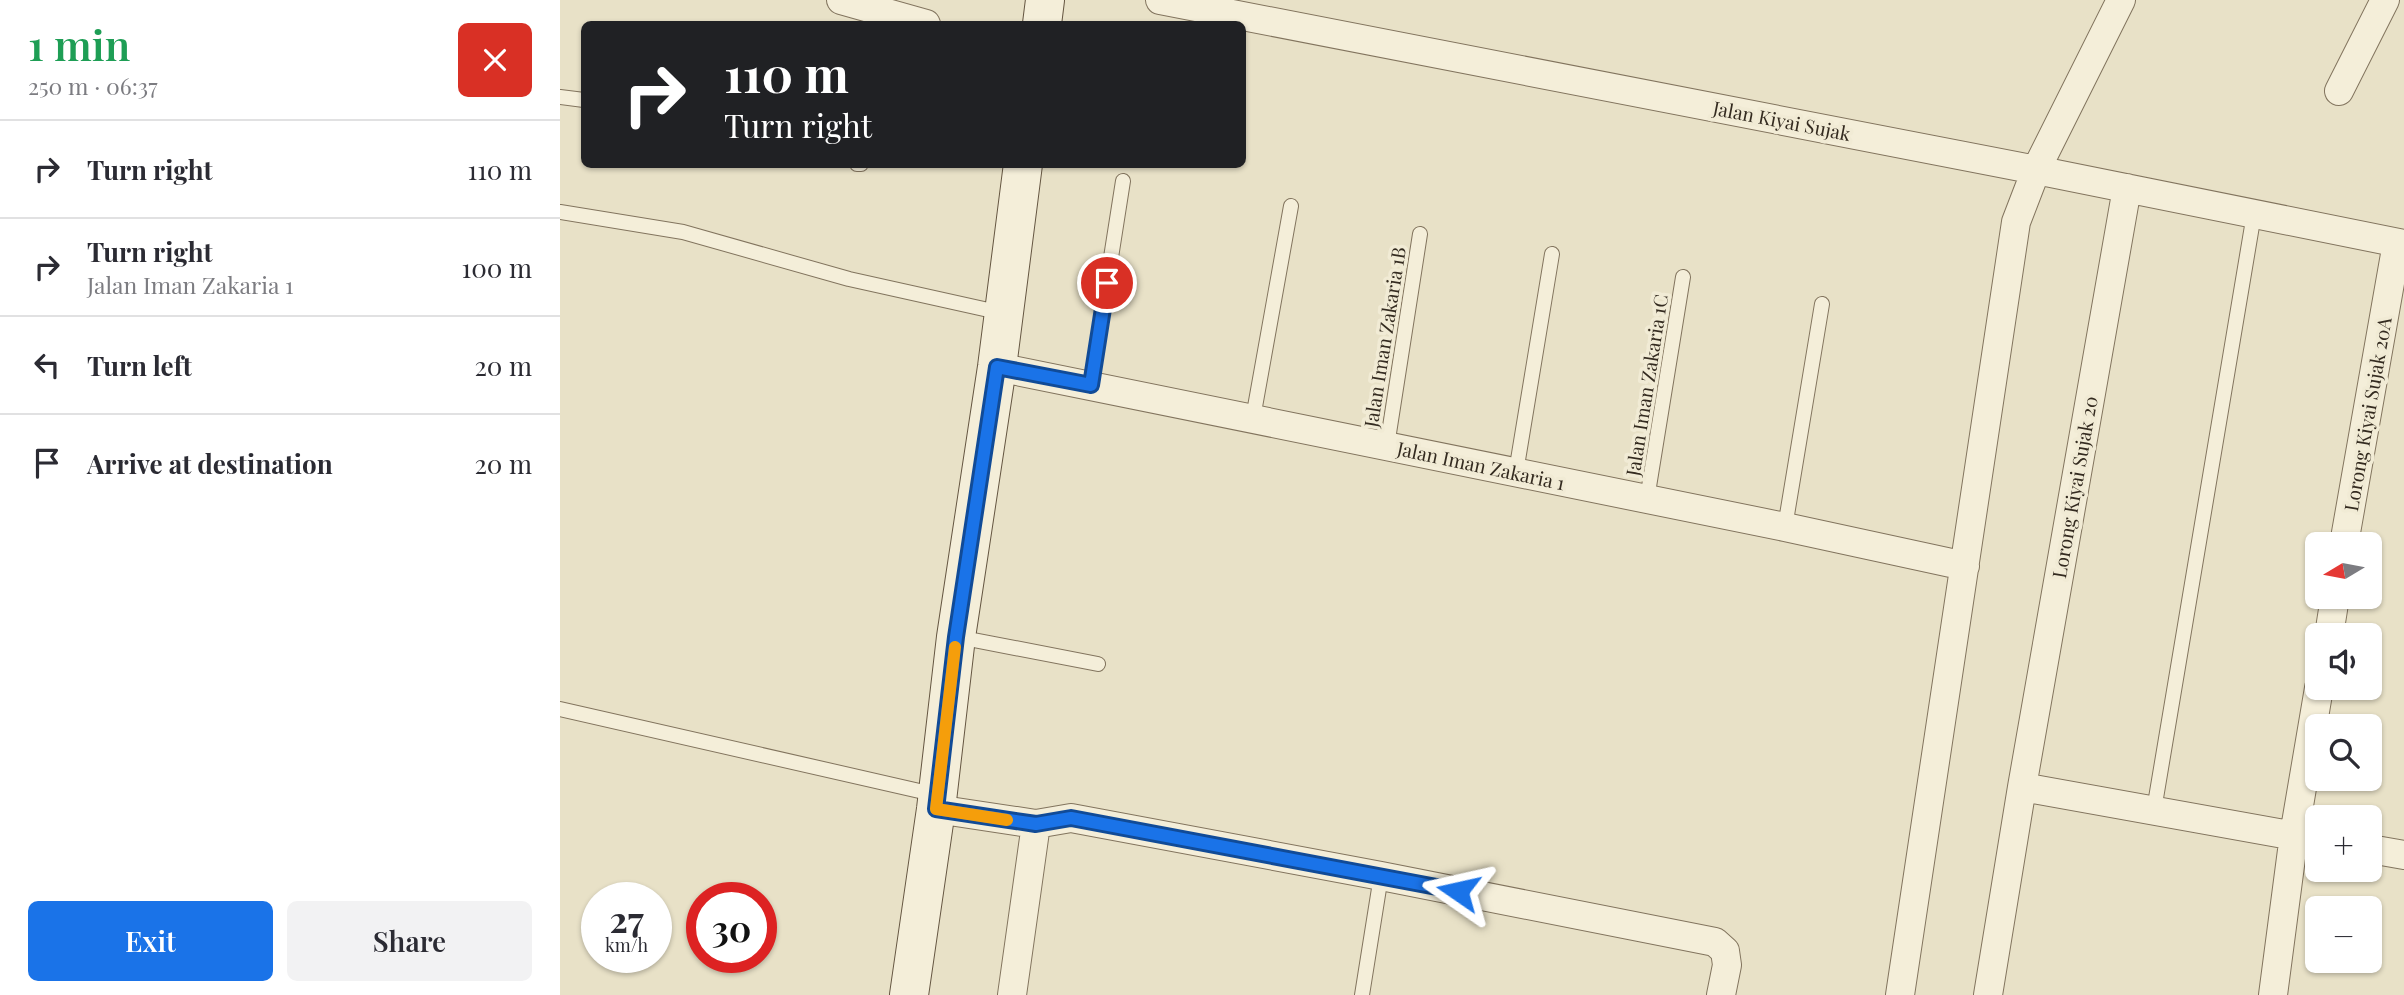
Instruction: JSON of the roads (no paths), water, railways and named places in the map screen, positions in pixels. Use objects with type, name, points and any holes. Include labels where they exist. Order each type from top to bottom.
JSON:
[{"type":"street","points":[[841,0],[909,21]]},
{"type":"street","points":[[1042,21],[1045,0]]},
{"type":"street","name":"Jalan Kiyai Sujak","points":[[1160,0],[2400,243]]},
{"type":"street","points":[[1900,995],[2017,222],[2036,170],[2120,0]]},
{"type":"street","points":[[2339,91],[2385,0]]},
{"type":"street","points":[[909,995],[1022,168]]},
{"type":"street","name":"Lorong Kiyai Sujak 20","points":[[1988,995],[2127,188]]},
{"type":"street","name":"Lorong Kiyai Sujak 20A","points":[[2346,532],[2400,243]]},
{"type":"street","name":"Jalan Iman Zakaria 1","points":[[997,367],[1965,566]]},
{"type":"street","points":[[2308,805],[2318,700]]},
{"type":"street","points":[[2022,787],[2305,838],[2273,995]]},
{"type":"street","points":[[937,802],[1036,824],[1071,818],[1714,942],[1726,951],[1727,965],[1721,995]]},
{"type":"street","points":[[1012,995],[1036,824]]},
{"type":"street","points":[[2382,851],[2404,855]]},
{"type":"lane","points":[[560,97],[581,100]]},
{"type":"lane","points":[[1091,385],[1124,181]]},
{"type":"lane","points":[[1253,418],[1291,206]]},
{"type":"lane","points":[[560,212],[683,232],[849,279],[1003,314]]},
{"type":"lane","points":[[2154,810],[2254,214]]},
{"type":"lane","name":"Jalan Iman Zakaria 1B","points":[[1387,446],[1420,234]]},
{"type":"lane","points":[[1516,472],[1552,254]]},
{"type":"lane","name":"Jalan Iman Zakaria 1C","points":[[1647,499],[1683,277]]},
{"type":"lane","points":[[1785,527],[1822,304]]},
{"type":"lane","points":[[956,637],[1098,664]]},
{"type":"lane","points":[[560,709],[937,802]]},
{"type":"lane","points":[[1362,995],[1381,876]]}]
